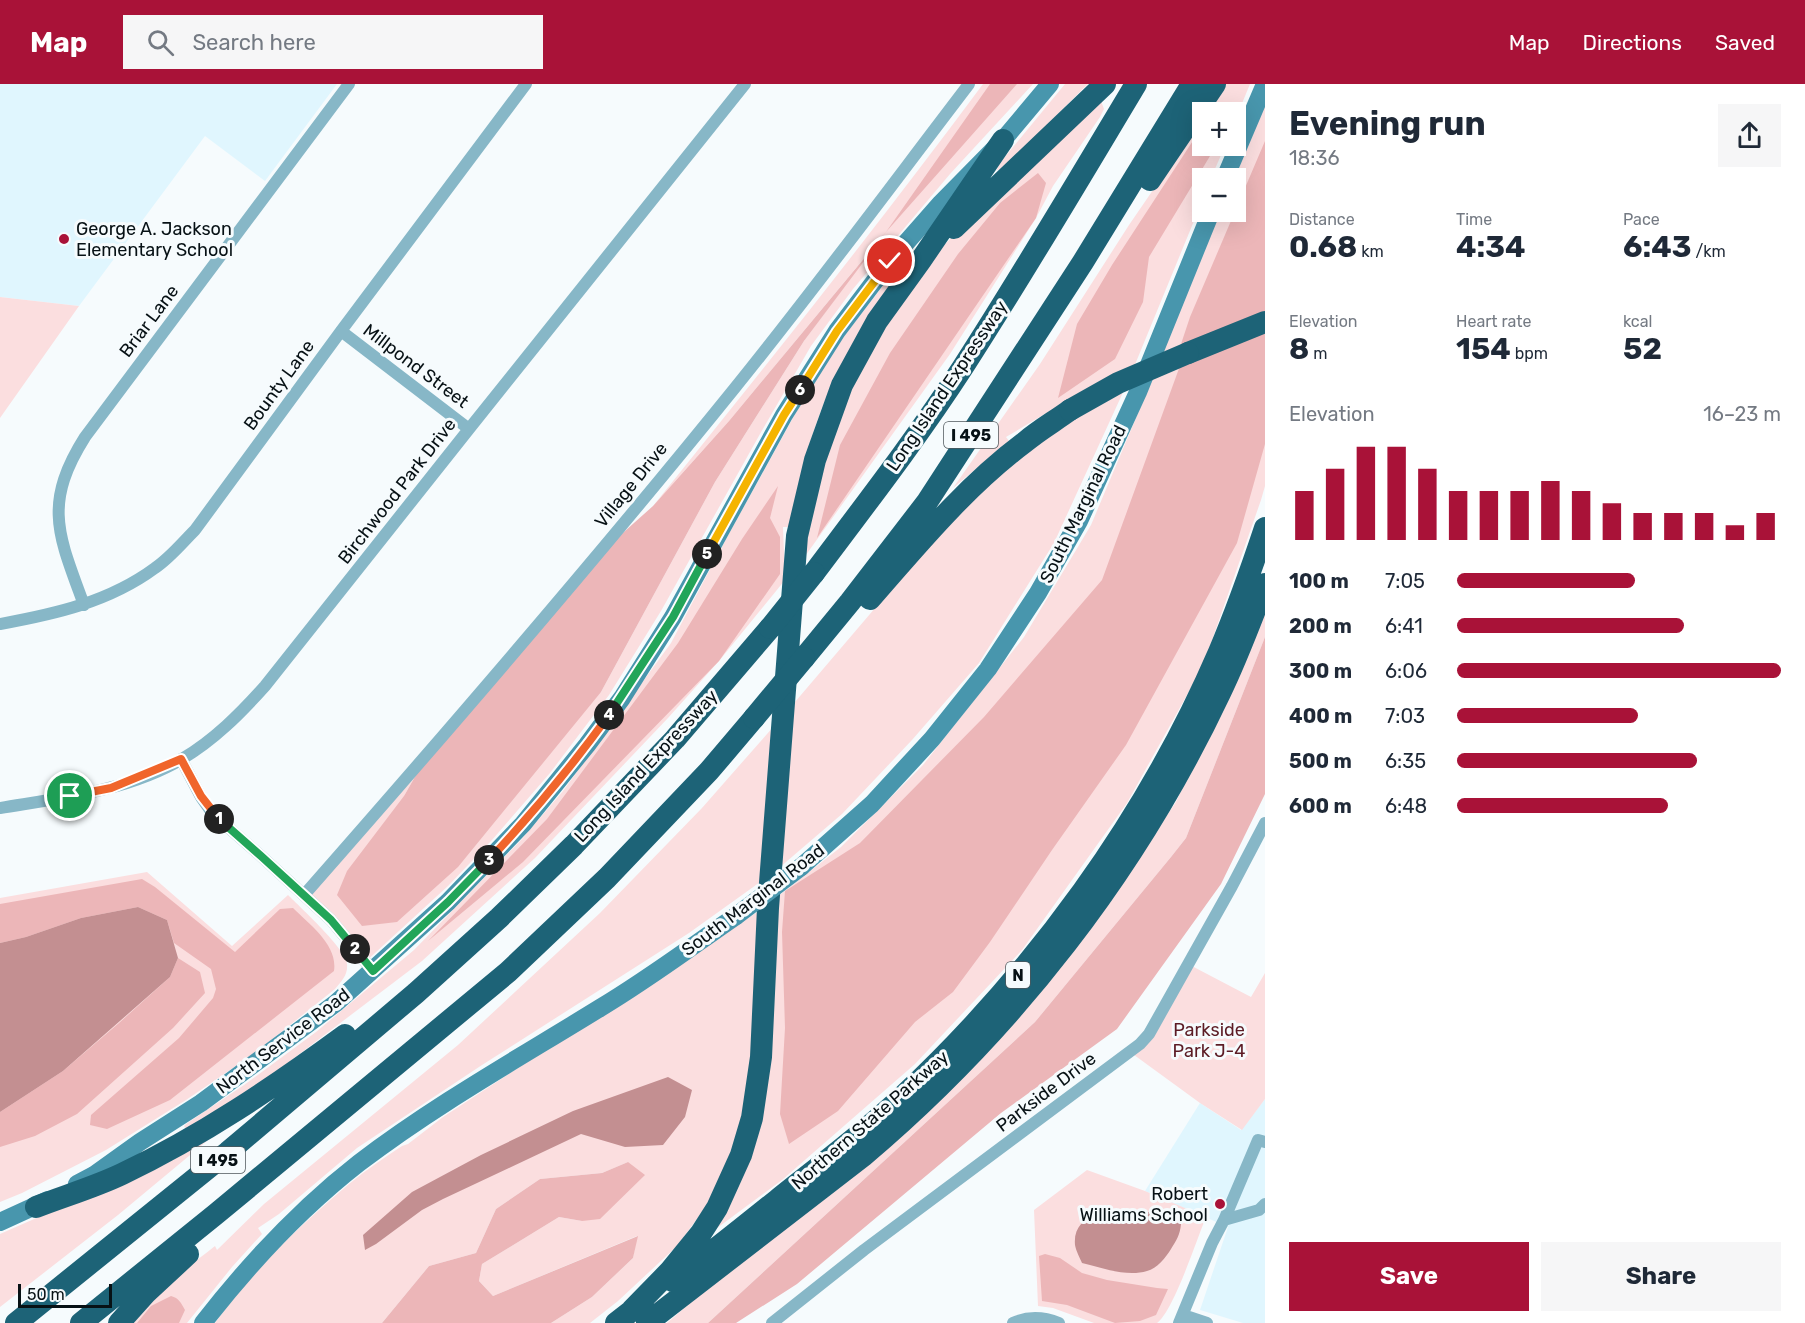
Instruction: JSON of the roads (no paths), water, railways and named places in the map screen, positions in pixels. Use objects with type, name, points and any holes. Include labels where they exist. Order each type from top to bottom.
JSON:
[{"type":"highway","points":[[921,260],[1105,84]]},
{"type":"highway","name":"Long Island Expressway","points":[[16,1323],[219,1159],[416,993],[499,918],[574,845],[675,739],[770,628],[888,475],[962,368],[1136,84]]},
{"type":"highway","name":"I 495","points":[[81,1323],[508,972],[607,878],[709,771],[804,658],[854,608],[927,502],[1083,262],[1192,84]]},
{"type":"highway","points":[[1083,262],[1115,231],[1215,84]]},
{"type":"highway","points":[[631,1319],[701,1233],[717,1208],[741,1155],[752,1118],[760,1057],[768,914],[797,536],[815,460],[842,385],[877,321],[1003,140]]},
{"type":"highway","points":[[854,608],[984,477],[1024,442],[1070,410],[1118,383],[1265,322]]},
{"type":"highway","name":"Northern State Parkway","points":[[631,1319],[843,1148],[900,1098],[999,998],[1037,953],[1085,889],[1129,823],[1165,760],[1218,654],[1244,591],[1265,528]]},
{"type":"highway","name":"Northern State Parkway","points":[[631,1319],[853,1163],[892,1130],[964,1061],[1048,969],[1093,909],[1164,801],[1221,692],[1265,584]]},
{"type":"highway","points":[[36,1207],[120,1175],[188,1140],[286,1078],[356,1026],[416,993]]},
{"type":"highway","points":[[119,1323],[146,1293],[188,1255],[216,1214]]},
{"type":"main road","name":"North Service Road","points":[[0,1222],[36,1207],[94,1175],[201,1103],[336,1003],[473,877],[523,824],[622,698],[673,617],[784,415],[837,331],[890,261],[941,203],[1003,140],[1050,84]]},
{"type":"main road","points":[[1229,168],[1265,84]]},
{"type":"main road","name":"South Marginal Road","points":[[203,1323],[232,1286],[279,1235],[358,1164],[420,1119],[603,1006],[736,916],[801,867],[872,804],[932,739],[988,669],[1038,593],[1079,521],[1138,392],[1207,222]]},
{"type":"street","name":"Briar Lane","points":[[84,605],[62,543],[58,520],[61,487],[71,459],[85,437],[349,84]]},
{"type":"street","name":"Bounty Lane","points":[[0,624],[84,605],[119,590],[155,568],[174,553],[195,530],[526,84]]},
{"type":"street","name":"Birchwood Park Drive","points":[[0,808],[111,788],[181,759],[209,741],[236,719],[266,686],[746,84]]},
{"type":"street","name":"Village Drive","points":[[304,895],[619,530],[736,386],[969,84]]},
{"type":"street","name":"Millpond Street","points":[[341,331],[469,429]]},
{"type":"street","points":[[181,759],[213,814],[331,920],[373,971]]},
{"type":"street","name":"Parkside Drive","points":[[772,1323],[864,1250],[1140,1044],[1149,1034],[1233,886],[1265,823]]},
{"type":"street","points":[[1207,1323],[1181,1319],[1212,1243],[1262,1141]]},
{"type":"street","points":[[1224,1220],[1259,1210],[1265,1204]]},
{"type":"street","points":[[1013,1323],[1031,1318],[1059,1323]]},
{"type":"place","name":"George A. Jackson Elementary School","points":[[64,239]]},
{"type":"place","name":"Robert Williams School","points":[[1220,1204]]},
{"type":"park label","name":"Parkside Park J-4","points":[[1209,1040]]}]
